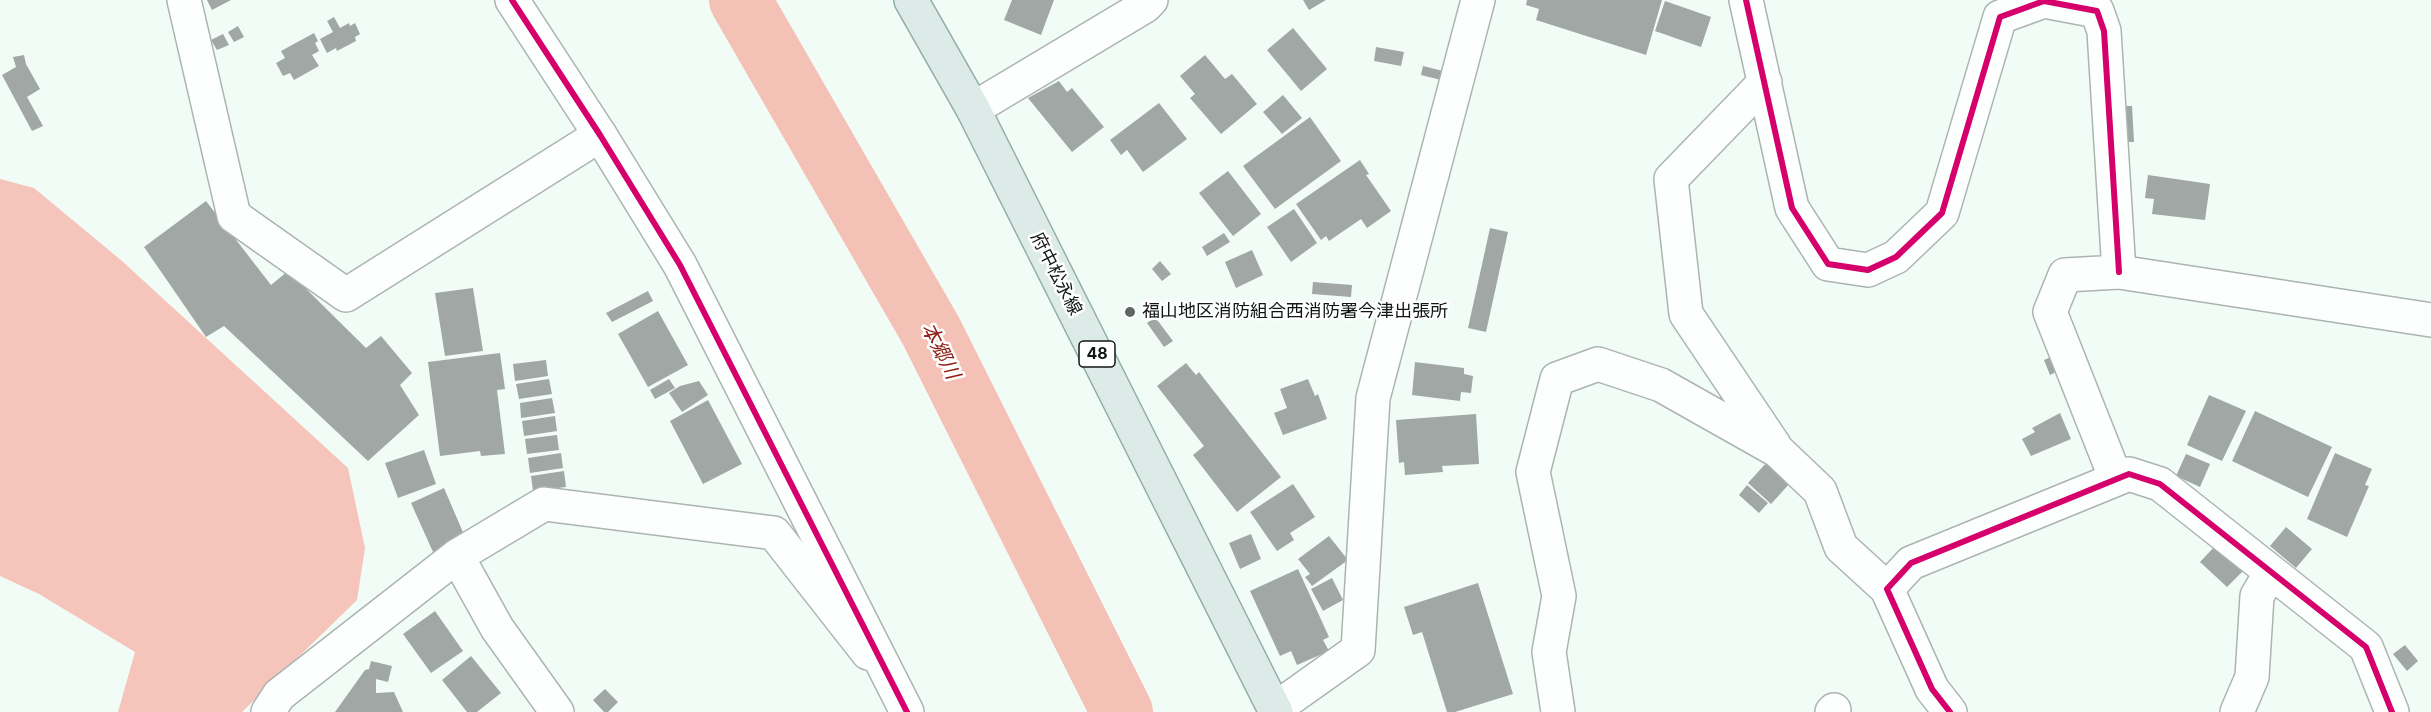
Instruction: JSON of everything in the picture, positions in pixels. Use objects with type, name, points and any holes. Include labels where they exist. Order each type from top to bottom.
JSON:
[{"type":"main road","name":"府中松永線","points":[[911,0],[973,109],[1275,710]]},
{"type":"street","points":[[184,0],[234,216],[346,295],[600,135]]},
{"type":"street","points":[[512,0],[600,135],[681,266],[901,698]]},
{"type":"street","points":[[973,109],[1145,6],[1151,0]]},
{"type":"street","points":[[1275,710],[1358,650],[1372,398],[1478,0]]},
{"type":"street","points":[[1746,0],[1792,208],[1828,264],[1868,270],[1896,257],[1942,213],[2000,17],[2044,2],[2097,11],[2104,31],[2119,272]]},
{"type":"street","points":[[1765,82],[1671,179],[1686,314],[1779,451],[1820,491],[1841,547],[1887,589],[1932,689],[1950,712]]},
{"type":"street","points":[[2116,479],[2050,312],[2065,275],[2119,272],[2431,320]]},
{"type":"street","points":[[1557,712],[1549,652],[1559,596],[1533,472],[1557,379],[1598,364],[1661,385],[1779,451]]},
{"type":"street","points":[[1887,589],[1911,563],[2129,474],[2160,484],[2366,646],[2392,712]]},
{"type":"street","points":[[268,712],[279,695],[457,556],[543,504],[774,533],[901,698]]},
{"type":"street","points":[[457,556],[497,628],[557,712]]},
{"type":"street","points":[[2237,712],[2252,676],[2257,596],[2271,572]]},
{"type":"shaded area","points":[[0,179],[34,188],[122,261],[348,468],[365,548],[357,600],[242,712],[118,712],[135,652],[39,594],[0,576]]},
{"type":"building","points":[[207,0],[231,0],[212,10]]},
{"type":"building","points":[[1012,0],[1054,0],[1041,35],[1004,20]]},
{"type":"building","points":[[1303,0],[1326,0],[1309,10]]},
{"type":"building","points":[[1527,0],[1662,0],[1646,55],[1536,20],[1539,9],[1526,5]]},
{"type":"building","points":[[1665,1],[1711,17],[1701,47],[1655,31]]},
{"type":"building","points":[[334,17],[340,28],[349,23],[350,26],[355,23],[360,34],[355,37],[356,41],[337,51],[336,48],[327,53],[320,39],[333,32],[327,21]]},
{"type":"building","points":[[238,26],[244,37],[234,42],[228,32]]},
{"type":"building","points":[[1293,28],[1327,69],[1301,91],[1267,50]]},
{"type":"building","points":[[314,33],[319,51],[312,55],[319,66],[294,80],[290,73],[283,76],[276,63],[285,58],[281,51]]},
{"type":"building","points":[[223,34],[229,45],[217,50],[211,40]]},
{"type":"building","points":[[1376,47],[1404,52],[1401,66],[1374,61]]},
{"type":"building","points":[[24,55],[26,64],[40,89],[27,97],[43,126],[32,131],[2,75],[16,67],[13,57]]},
{"type":"building","points":[[1205,55],[1225,79],[1232,74],[1257,104],[1221,134],[1190,98],[1195,94],[1180,76]]},
{"type":"building","points":[[1423,66],[1443,71],[1441,80],[1421,75]]},
{"type":"building","points":[[1059,81],[1067,92],[1072,88],[1104,127],[1072,152],[1028,98]]},
{"type":"building","points":[[1283,95],[1302,118],[1282,134],[1263,112]]},
{"type":"building","points":[[1159,103],[1187,139],[1143,172],[1127,150],[1121,155],[1110,140]]},
{"type":"building","points":[[2121,106],[2132,106],[2134,142],[2123,142]]},
{"type":"building","points":[[1310,117],[1341,161],[1275,209],[1243,166]]},
{"type":"building","points":[[1360,160],[1369,174],[1366,175],[1391,211],[1367,228],[1361,219],[1329,241],[1326,236],[1321,240],[1296,204]]},
{"type":"building","points":[[1228,171],[1261,214],[1233,236],[1199,193]]},
{"type":"building","points":[[2148,175],[2210,184],[2205,220],[2152,214],[2154,199],[2145,198]]},
{"type":"building","points":[[206,201],[271,285],[288,271],[366,348],[381,336],[412,373],[400,385],[419,415],[368,461],[224,326],[206,337],[144,247]]},
{"type":"building","points":[[1294,209],[1317,243],[1291,262],[1267,227]]},
{"type":"building","points":[[1490,228],[1508,232],[1486,332],[1468,328]]},
{"type":"building","points":[[1224,233],[1230,242],[1207,256],[1202,247]]},
{"type":"building","points":[[1252,250],[1263,275],[1236,288],[1225,262]]},
{"type":"building","points":[[1160,261],[1171,274],[1162,281],[1152,269]]},
{"type":"building","points":[[1313,282],[1352,285],[1351,297],[1312,294]]},
{"type":"building","points":[[473,288],[483,351],[445,356],[435,293]]},
{"type":"building","points":[[648,291],[653,301],[612,322],[606,313]]},
{"type":"building","points":[[658,311],[688,365],[648,387],[618,334]]},
{"type":"building","points":[[1155,317],[1173,341],[1164,347],[1147,323]]},
{"type":"building","points":[[500,353],[505,389],[497,390],[505,454],[481,456],[480,451],[440,456],[428,362]]},
{"type":"building","points":[[2051,357],[2056,372],[2050,375],[2044,360]]},
{"type":"building","points":[[546,360],[548,376],[515,381],[513,364]]},
{"type":"building","points":[[1415,362],[1464,368],[1464,374],[1473,376],[1471,393],[1461,392],[1460,401],[1412,395]]},
{"type":"building","name":"福山地区消防組合西消防署今津出張所","points":[[1186,363],[1196,375],[1199,372],[1281,477],[1237,512],[1193,455],[1204,446],[1157,386]]},
{"type":"building","points":[[549,379],[552,394],[519,399],[516,384]]},
{"type":"building","points":[[669,379],[675,388],[655,399],[650,390]]},
{"type":"building","points":[[1308,379],[1315,396],[1318,394],[1327,419],[1283,435],[1274,413],[1287,408],[1280,389]]},
{"type":"building","points":[[699,381],[708,395],[682,412],[669,393],[680,386]]},
{"type":"building","points":[[2209,395],[2246,411],[2222,461],[2187,445]]},
{"type":"building","points":[[552,398],[555,413],[521,418],[520,403]]},
{"type":"building","points":[[708,400],[742,464],[703,484],[670,421]]},
{"type":"building","points":[[2255,411],[2332,447],[2308,497],[2232,461]]},
{"type":"building","points":[[2060,413],[2071,439],[2031,456],[2022,439],[2035,432],[2032,428]]},
{"type":"building","points":[[1476,414],[1479,464],[1442,466],[1443,472],[1405,475],[1404,462],[1399,463],[1396,420]]},
{"type":"building","points":[[555,416],[557,431],[524,436],[522,421]]},
{"type":"building","points":[[557,435],[559,450],[527,454],[525,439]]},
{"type":"building","points":[[424,450],[436,484],[398,498],[385,463]]},
{"type":"building","points":[[561,453],[563,468],[530,473],[528,458]]},
{"type":"building","points":[[2335,453],[2372,469],[2365,485],[2369,486],[2347,537],[2307,519]]},
{"type":"building","points":[[2186,454],[2210,464],[2200,487],[2176,476]]},
{"type":"building","points":[[1767,462],[1791,482],[1771,504],[1748,483]]},
{"type":"building","points":[[564,471],[566,487],[533,491],[531,476]]},
{"type":"building","points":[[1293,484],[1315,517],[1290,533],[1294,540],[1277,551],[1250,512]]},
{"type":"building","points":[[1747,485],[1768,503],[1759,513],[1739,495]]},
{"type":"building","points":[[444,488],[465,537],[433,552],[411,503]]},
{"type":"building","points":[[2286,527],[2312,549],[2296,568],[2270,546]]},
{"type":"building","points":[[1251,534],[1261,559],[1240,569],[1229,543]]},
{"type":"building","points":[[1329,536],[1348,560],[1312,586],[1305,577],[1310,574],[1298,559]]},
{"type":"building","points":[[2217,544],[2244,570],[2227,587],[2200,562]]},
{"type":"building","points":[[1298,569],[1329,637],[1323,640],[1329,651],[1297,665],[1291,651],[1280,656],[1250,591]]},
{"type":"building","points":[[1332,578],[1343,600],[1323,611],[1311,589]]},
{"type":"building","points":[[1478,583],[1513,694],[1455,712],[1447,712],[1422,632],[1413,635],[1404,607]]},
{"type":"building","points":[[435,611],[463,651],[431,673],[403,634]]},
{"type":"building","points":[[2405,645],[2418,661],[2407,671],[2393,654]]},
{"type":"building","points":[[471,656],[501,693],[477,712],[467,712],[442,680]]},
{"type":"building","points":[[371,661],[392,666],[388,682],[376,679],[376,693],[394,692],[403,712],[335,712],[365,670],[369,669]]},
{"type":"building","points":[[605,689],[618,702],[608,712],[604,712],[593,700]]},
{"type":"waterway","name":"本郷川","points":[[740,0],[931,331],[1122,712]]},
{"type":"cycle path","points":[[512,0],[600,135],[680,265],[907,712]]},
{"type":"cycle path","points":[[1746,0],[1792,208],[1828,264],[1868,270],[1896,257],[1942,213],[2000,17],[2044,1],[2097,11],[2104,31],[2119,272]]},
{"type":"cycle path","points":[[1950,712],[1932,689],[1887,589],[1911,563],[2129,474],[2160,484],[2366,647],[2392,712]]},
{"type":"place","name":"福山地区消防組合西消防署今津出張所","points":[[1130,312]]}]
